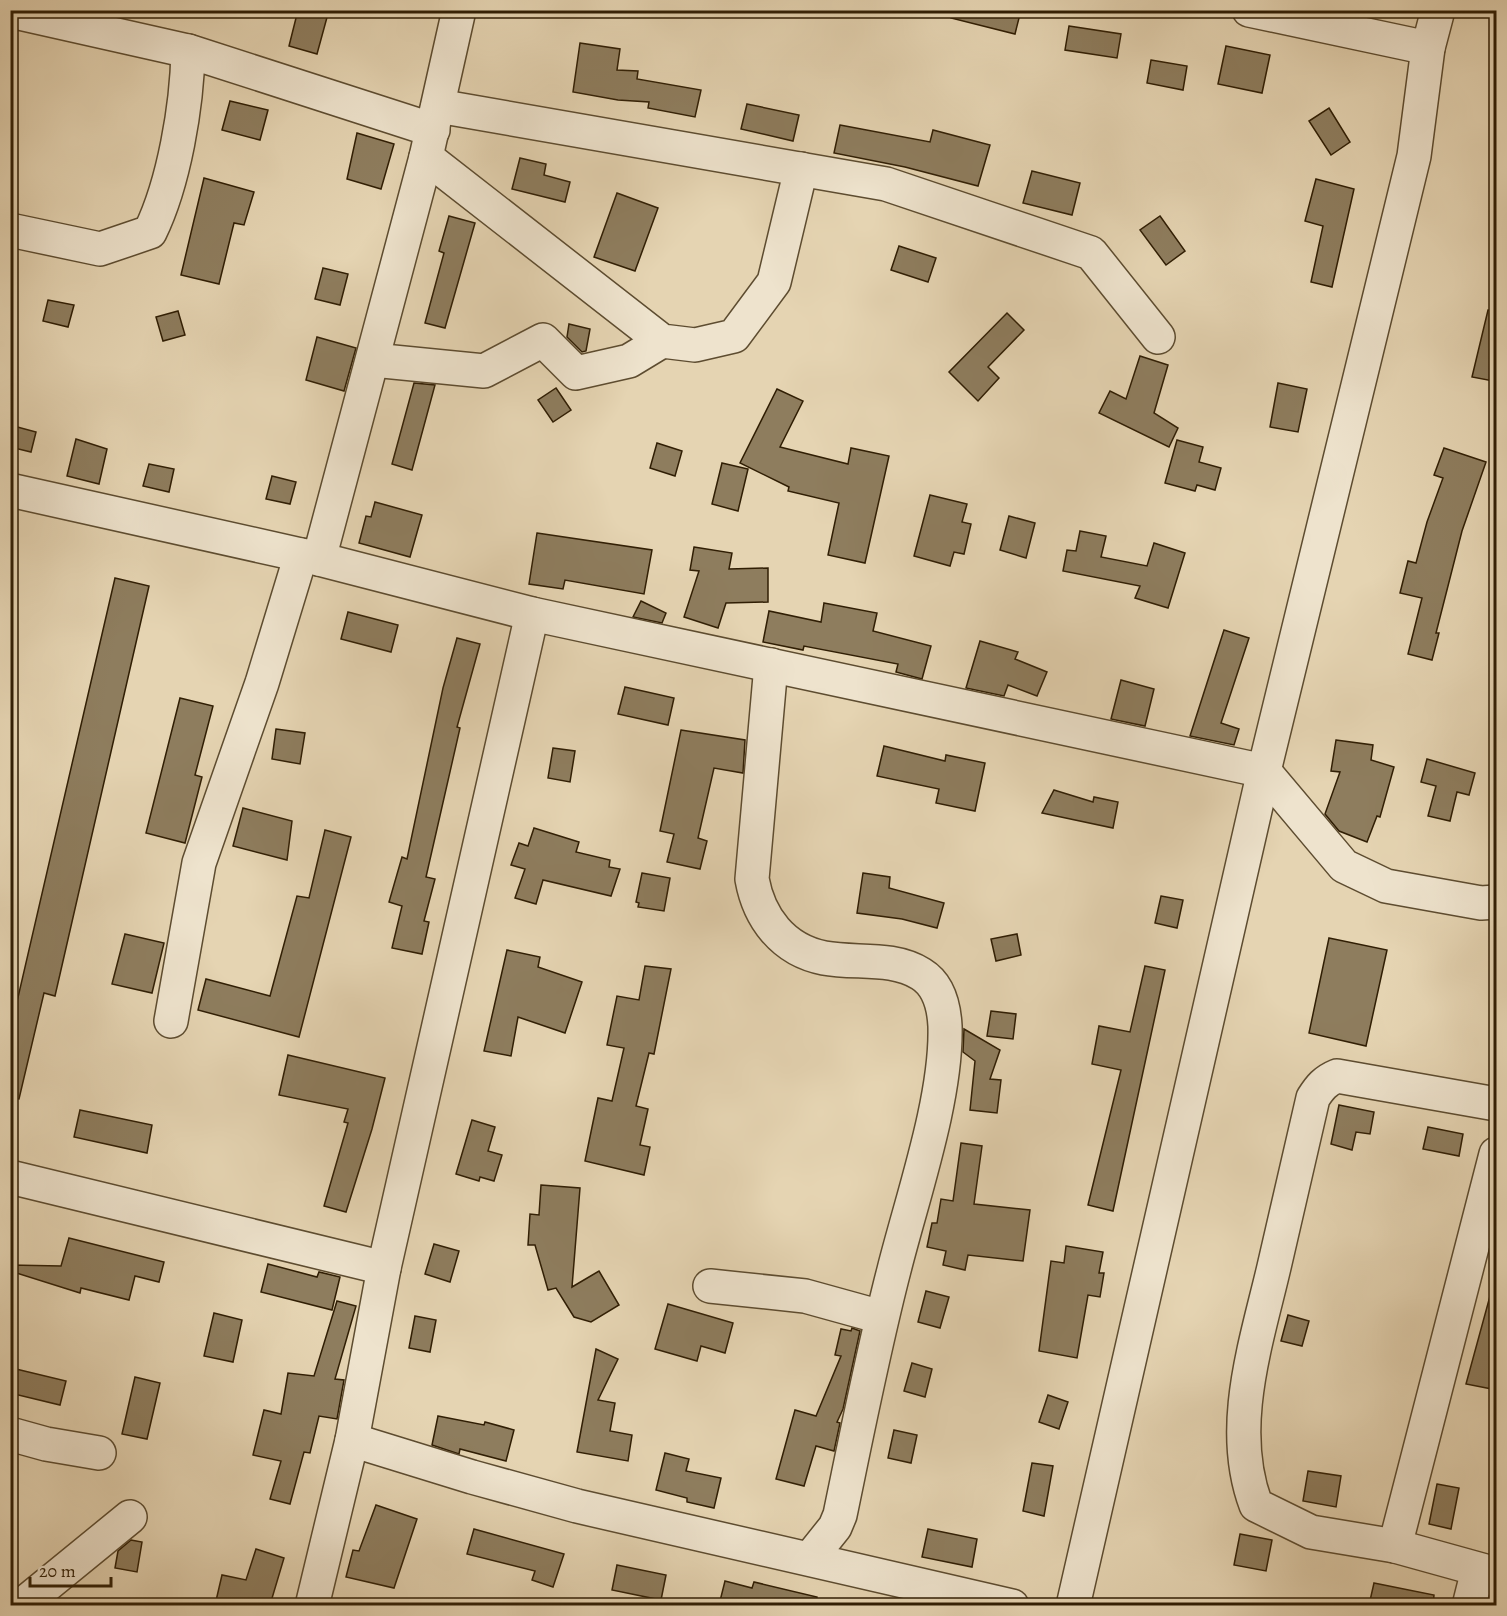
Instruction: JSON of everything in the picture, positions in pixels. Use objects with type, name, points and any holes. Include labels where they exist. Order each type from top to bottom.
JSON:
[{"type":"street","points":[[10,10],[188,51],[432,131],[801,170],[886,184],[1091,253],[1158,337]]},
{"type":"street","points":[[171,1021],[199,862],[262,683],[310,557],[373,360],[432,131],[459,10]]},
{"type":"street","points":[[1249,10],[1428,48]]},
{"type":"street","points":[[1073,1605],[1264,771],[1414,156],[1428,48],[1438,10]]},
{"type":"street","points":[[10,230],[100,249],[150,232],[162,206],[188,87],[188,51]]},
{"type":"street","points":[[432,131],[662,341],[695,345],[734,336],[774,282],[801,170]]},
{"type":"street","points":[[373,360],[484,371],[543,340],[576,373],[629,361],[662,341]]},
{"type":"street","points":[[10,490],[310,557],[532,614],[1264,771],[1344,866],[1386,886],[1481,903],[1497,902]]},
{"type":"street","points":[[312,1605],[352,1440],[384,1268],[532,614]]},
{"type":"street","points":[[771,665],[752,879],[755,897],[764,916],[782,938],[802,950],[823,958],[893,963],[922,975],[940,995],[945,1026],[933,1119],[881,1317],[840,1515],[835,1527],[811,1557]]},
{"type":"street","points":[[1469,1605],[1487,1572],[1395,1546],[1311,1532],[1256,1505],[1249,1485],[1243,1440],[1250,1368],[1313,1098],[1326,1081],[1337,1076],[1497,1104]]},
{"type":"street","points":[[1395,1546],[1497,1154]]},
{"type":"street","points":[[10,1177],[384,1268]]},
{"type":"street","points":[[710,1286],[804,1296],[881,1317]]},
{"type":"street","points":[[10,1434],[46,1444],[99,1453]]},
{"type":"street","points":[[352,1440],[577,1506],[811,1557],[1012,1605]]},
{"type":"street","points":[[21,1605],[130,1517]]},
{"type":"building","points":[[298,10],[329,10],[317,54],[289,46]]},
{"type":"building","points":[[952,10],[1021,10],[1015,34],[951,18]]},
{"type":"building","points":[[1069,26],[1121,34],[1117,58],[1065,50]]},
{"type":"building","points":[[580,43],[620,49],[617,70],[638,71],[637,79],[701,90],[695,117],[648,108],[649,102],[618,100],[573,92]]},
{"type":"building","points":[[1226,46],[1270,55],[1262,93],[1218,84]]},
{"type":"building","points":[[1151,60],[1187,66],[1183,90],[1147,83]]},
{"type":"building","points":[[230,101],[268,110],[260,140],[222,130]]},
{"type":"building","points":[[747,104],[799,115],[793,141],[741,129]]},
{"type":"building","points":[[1329,108],[1350,142],[1331,155],[1309,121]]},
{"type":"building","points":[[840,125],[930,142],[933,130],[990,145],[978,186],[905,167],[834,153]]},
{"type":"building","points":[[357,133],[394,144],[381,189],[347,179]]},
{"type":"building","points":[[520,158],[546,164],[544,175],[570,182],[565,202],[512,189]]},
{"type":"building","points":[[1032,171],[1080,183],[1072,215],[1023,203]]},
{"type":"building","points":[[204,178],[254,192],[244,225],[234,223],[219,284],[181,275]]},
{"type":"building","points":[[1316,179],[1354,189],[1332,287],[1311,282],[1323,226],[1305,221]]},
{"type":"building","points":[[617,193],[658,208],[635,271],[594,257]]},
{"type":"building","points":[[449,216],[475,223],[445,328],[425,323],[444,253],[439,251]]},
{"type":"building","points":[[1160,216],[1185,251],[1166,265],[1140,230]]},
{"type":"building","points":[[899,246],[936,258],[928,282],[891,270]]},
{"type":"building","points":[[323,268],[348,274],[340,305],[315,299]]},
{"type":"building","points":[[48,300],[74,305],[68,327],[43,321]]},
{"type":"building","points":[[1488,310],[1497,311],[1497,368],[1493,381],[1472,377]]},
{"type":"building","points":[[178,311],[185,335],[163,341],[156,317]]},
{"type":"building","points":[[1007,313],[1024,330],[988,367],[999,378],[978,401],[949,372]]},
{"type":"building","points":[[569,324],[590,329],[586,351],[582,352],[567,337]]},
{"type":"building","points":[[317,337],[356,348],[344,391],[306,380]]},
{"type":"building","points":[[1140,356],[1168,365],[1154,413],[1178,428],[1169,447],[1099,413],[1110,391],[1126,399]]},
{"type":"building","points":[[414,383],[435,385],[412,470],[392,464]]},
{"type":"building","points":[[1278,383],[1307,389],[1298,432],[1270,427]]},
{"type":"building","points":[[556,388],[571,410],[553,422],[538,400]]},
{"type":"building","points":[[777,389],[803,401],[780,447],[848,464],[851,448],[889,456],[865,563],[828,555],[839,503],[788,491],[789,487],[740,463]]},
{"type":"building","points":[[10,425],[36,432],[31,452],[10,447]]},
{"type":"building","points":[[76,439],[107,449],[99,484],[67,476]]},
{"type":"building","points":[[1177,440],[1203,447],[1199,462],[1221,468],[1215,490],[1197,485],[1195,491],[1165,483]]},
{"type":"building","points":[[657,443],[682,451],[675,476],[650,468]]},
{"type":"building","points":[[1444,448],[1486,462],[1462,531],[1436,633],[1439,633],[1432,660],[1408,654],[1422,598],[1400,593],[1408,561],[1416,563],[1427,522],[1443,478],[1434,475]]},
{"type":"building","points":[[722,463],[748,469],[738,511],[712,504]]},
{"type":"building","points":[[149,464],[174,469],[169,492],[143,486]]},
{"type":"building","points":[[272,476],[296,482],[290,504],[266,499]]},
{"type":"building","points":[[930,495],[967,504],[962,522],[971,524],[964,554],[954,552],[950,566],[914,556]]},
{"type":"building","points":[[375,502],[422,515],[410,557],[359,543],[366,516],[371,517]]},
{"type":"building","points":[[1009,516],[1035,523],[1026,558],[1000,550]]},
{"type":"building","points":[[1080,531],[1106,536],[1101,557],[1147,566],[1154,543],[1185,553],[1168,608],[1135,598],[1140,586],[1063,571],[1067,550],[1076,551]]},
{"type":"building","points":[[537,533],[652,550],[644,594],[565,580],[563,589],[529,584]]},
{"type":"building","points":[[694,547],[732,553],[729,569],[768,568],[768,602],[726,603],[718,628],[684,617],[699,571],[690,570]]},
{"type":"building","points":[[115,578],[149,586],[55,996],[44,993],[19,1099],[10,1098],[10,1032]]},
{"type":"building","points":[[641,601],[666,613],[662,623],[633,617]]},
{"type":"building","points":[[824,603],[877,613],[873,631],[931,646],[922,679],[896,672],[898,664],[804,646],[803,650],[763,642],[769,611],[821,622]]},
{"type":"building","points":[[348,612],[398,625],[391,652],[341,639]]},
{"type":"building","points":[[1224,630],[1249,638],[1221,723],[1239,729],[1234,745],[1190,736]]},
{"type":"building","points":[[457,638],[480,644],[457,727],[460,728],[426,877],[435,879],[424,921],[429,922],[422,954],[392,948],[402,906],[389,902],[402,857],[407,859],[443,688]]},
{"type":"building","points":[[980,641],[1018,652],[1015,659],[1047,672],[1037,696],[1008,685],[1004,696],[966,688]]},
{"type":"building","points":[[1121,680],[1154,689],[1145,726],[1111,719]]},
{"type":"building","points":[[625,687],[674,698],[668,725],[618,714]]},
{"type":"building","points":[[180,698],[213,706],[195,775],[202,777],[185,843],[146,833]]},
{"type":"building","points":[[276,729],[305,733],[300,764],[272,759]]},
{"type":"building","points":[[681,730],[745,740],[743,773],[714,768],[698,838],[707,841],[700,869],[667,862],[674,834],[660,831]]},
{"type":"building","points":[[1336,740],[1373,745],[1371,760],[1394,767],[1380,817],[1377,816],[1367,842],[1339,831],[1325,814],[1340,772],[1331,771]]},
{"type":"building","points":[[884,746],[945,761],[946,755],[985,763],[975,811],[936,803],[939,789],[877,776]]},
{"type":"building","points":[[553,748],[575,751],[570,782],[548,778]]},
{"type":"building","points":[[1427,759],[1475,773],[1469,795],[1457,792],[1450,821],[1428,816],[1436,786],[1421,782]]},
{"type":"building","points":[[1054,790],[1093,802],[1094,797],[1118,802],[1113,828],[1042,813]]},
{"type":"building","points":[[243,808],[292,821],[287,860],[233,846]]},
{"type":"building","points":[[534,828],[579,842],[576,852],[610,860],[609,867],[620,869],[611,896],[543,880],[536,904],[515,898],[525,869],[511,865],[519,843],[528,846]]},
{"type":"building","points":[[325,830],[351,837],[299,1037],[198,1010],[206,979],[270,996],[297,896],[309,898]]},
{"type":"building","points":[[642,873],[670,878],[664,911],[638,907],[639,903],[636,902]]},
{"type":"building","points":[[863,873],[890,877],[889,888],[944,903],[937,928],[902,919],[857,913]]},
{"type":"building","points":[[1161,896],[1183,900],[1177,928],[1155,923]]},
{"type":"building","points":[[125,934],[164,943],[152,993],[112,984]]},
{"type":"building","points":[[1017,934],[1021,955],[996,961],[991,939]]},
{"type":"building","points":[[1329,938],[1387,950],[1366,1046],[1309,1033]]},
{"type":"building","points":[[507,950],[540,957],[538,967],[582,982],[565,1033],[518,1017],[511,1056],[484,1051]]},
{"type":"building","points":[[645,966],[671,969],[654,1054],[649,1053],[636,1106],[648,1109],[640,1145],[650,1147],[644,1175],[585,1161],[598,1098],[612,1101],[624,1048],[607,1045],[617,996],[639,1000]]},
{"type":"building","points":[[1145,966],[1165,970],[1113,1211],[1088,1205],[1121,1070],[1092,1064],[1099,1026],[1130,1032]]},
{"type":"building","points":[[991,1011],[1016,1014],[1013,1039],[987,1036]]},
{"type":"building","points":[[964,1029],[1000,1050],[990,1079],[1001,1080],[997,1113],[970,1110],[975,1061],[963,1052]]},
{"type":"building","points":[[288,1055],[385,1078],[346,1212],[324,1206],[348,1123],[344,1122],[348,1109],[279,1095]]},
{"type":"building","points":[[1339,1105],[1374,1112],[1370,1134],[1356,1132],[1352,1150],[1331,1144]]},
{"type":"building","points":[[80,1110],[152,1125],[147,1153],[74,1137]]},
{"type":"building","points":[[472,1120],[495,1127],[488,1151],[502,1155],[494,1181],[480,1177],[479,1181],[456,1174]]},
{"type":"building","points":[[1428,1127],[1463,1134],[1459,1156],[1423,1149]]},
{"type":"building","points":[[961,1143],[982,1146],[974,1204],[1030,1210],[1023,1261],[968,1255],[965,1270],[943,1265],[946,1251],[927,1247],[932,1223],[937,1223],[941,1199],[953,1201]]},
{"type":"building","points":[[541,1185],[580,1188],[572,1287],[599,1271],[619,1305],[591,1322],[574,1317],[556,1288],[548,1290],[535,1245],[528,1245],[530,1214],[539,1215]]},
{"type":"building","points":[[69,1238],[164,1262],[159,1282],[135,1276],[129,1300],[81,1288],[80,1293],[10,1271],[10,1265],[61,1266]]},
{"type":"building","points":[[434,1244],[459,1251],[450,1282],[425,1274]]},
{"type":"building","points":[[1066,1246],[1103,1252],[1099,1273],[1104,1273],[1100,1297],[1088,1295],[1077,1358],[1039,1351],[1051,1261],[1064,1263]]},
{"type":"building","points":[[268,1264],[317,1277],[319,1272],[340,1277],[332,1310],[261,1292]]},
{"type":"building","points":[[926,1291],[949,1297],[940,1328],[918,1322]]},
{"type":"building","points":[[1490,1296],[1497,1297],[1497,1390],[1466,1384]]},
{"type":"building","points":[[337,1301],[356,1306],[335,1379],[344,1380],[337,1419],[319,1416],[310,1453],[304,1452],[290,1504],[270,1499],[281,1461],[253,1455],[264,1410],[281,1414],[288,1373],[314,1376]]},
{"type":"building","points":[[668,1304],[733,1323],[725,1353],[701,1346],[697,1361],[655,1349]]},
{"type":"building","points":[[214,1313],[242,1320],[233,1362],[204,1356]]},
{"type":"building","points":[[1288,1315],[1309,1321],[1302,1346],[1281,1341]]},
{"type":"building","points":[[415,1316],[436,1320],[430,1352],[409,1348]]},
{"type":"building","points":[[852,1328],[860,1331],[843,1409],[837,1422],[840,1423],[834,1451],[816,1446],[804,1486],[776,1479],[795,1410],[816,1416],[841,1356],[835,1355],[841,1329],[851,1331]]},
{"type":"building","points":[[596,1349],[618,1359],[598,1400],[615,1403],[610,1431],[632,1435],[628,1461],[577,1452]]},
{"type":"building","points":[[912,1363],[932,1369],[925,1397],[904,1391]]},
{"type":"building","points":[[16,1369],[66,1381],[60,1405],[10,1393]]},
{"type":"building","points":[[135,1377],[160,1383],[147,1439],[122,1434]]},
{"type":"building","points":[[1048,1395],[1068,1402],[1059,1429],[1039,1422]]},
{"type":"building","points":[[438,1416],[484,1425],[485,1422],[514,1430],[506,1461],[460,1449],[459,1454],[432,1445]]},
{"type":"building","points":[[894,1430],[917,1435],[911,1463],[888,1458]]},
{"type":"building","points":[[665,1453],[689,1459],[686,1471],[721,1478],[714,1508],[687,1502],[687,1498],[656,1490]]},
{"type":"building","points":[[1032,1463],[1053,1466],[1044,1516],[1023,1511]]},
{"type":"building","points":[[1308,1471],[1341,1476],[1336,1507],[1303,1501]]},
{"type":"building","points":[[1437,1484],[1459,1488],[1451,1529],[1429,1524]]},
{"type":"building","points":[[376,1505],[417,1519],[394,1588],[346,1577],[353,1550],[359,1551]]},
{"type":"building","points":[[474,1529],[564,1554],[553,1587],[532,1580],[535,1571],[467,1554]]},
{"type":"building","points":[[928,1529],[977,1539],[972,1567],[922,1557]]},
{"type":"building","points":[[1240,1534],[1272,1540],[1266,1571],[1234,1565]]},
{"type":"building","points":[[131,1540],[142,1542],[137,1572],[115,1568],[118,1551]]},
{"type":"building","points":[[256,1549],[284,1558],[270,1605],[215,1605],[222,1575],[246,1580]]},
{"type":"building","points":[[617,1565],[666,1575],[661,1600],[612,1590]]},
{"type":"building","points":[[725,1581],[752,1588],[754,1582],[817,1597],[816,1605],[719,1605]]},
{"type":"building","points":[[1374,1583],[1434,1595],[1433,1605],[1369,1605]]}]
